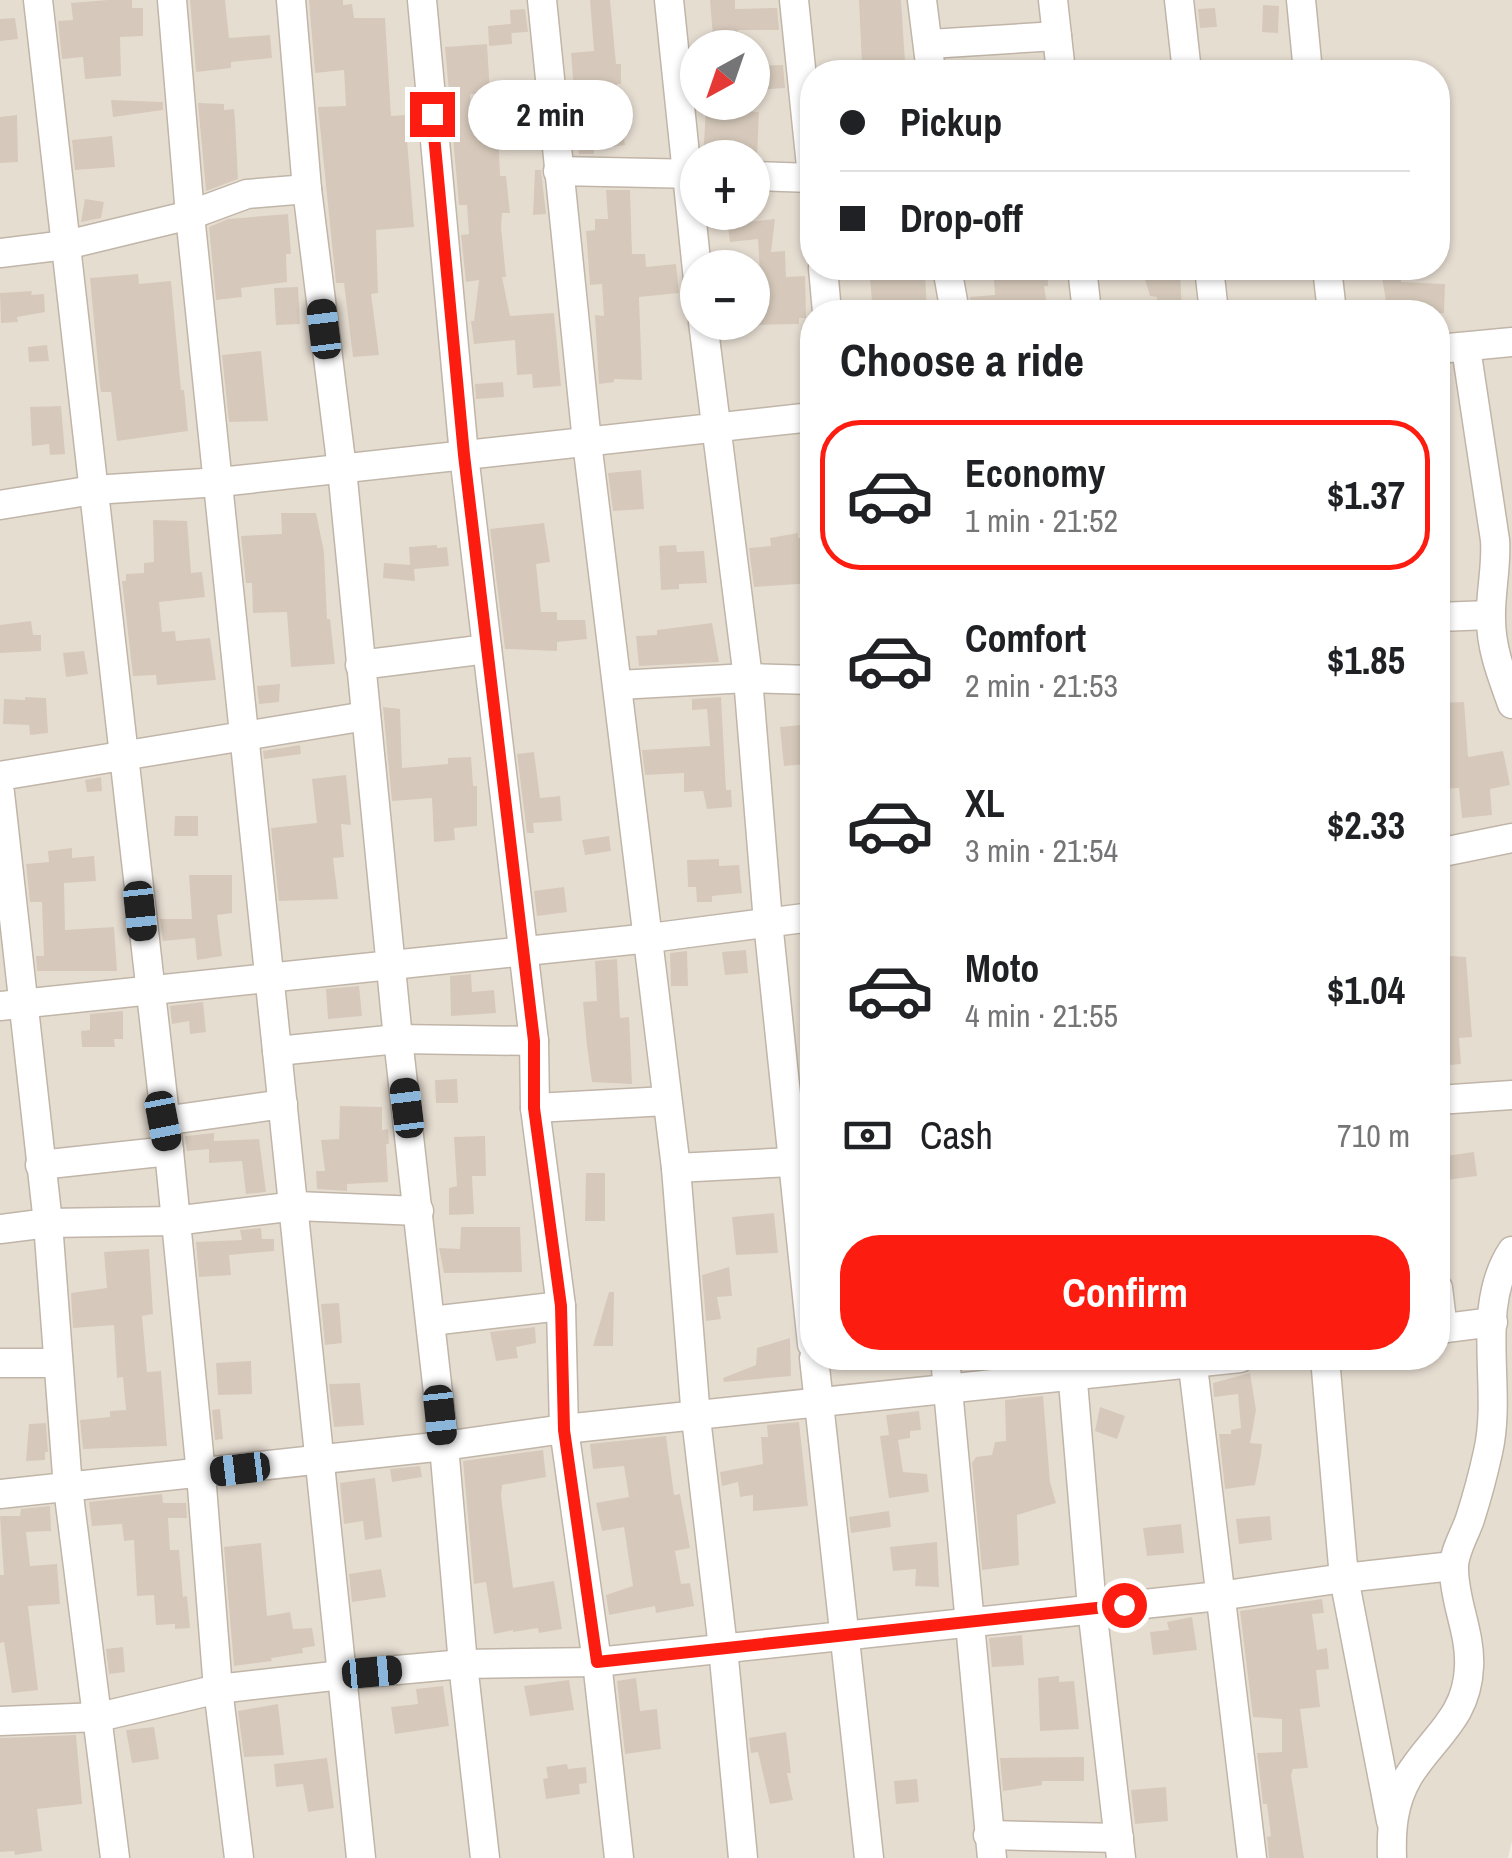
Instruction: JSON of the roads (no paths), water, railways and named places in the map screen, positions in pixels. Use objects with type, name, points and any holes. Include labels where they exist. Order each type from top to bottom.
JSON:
[{"type":"street","points":[[38,0],[169,1151],[218,1689],[238,1858]]},
{"type":"street","points":[[172,0],[190,215],[361,1858]]},
{"type":"street","points":[[291,0],[307,189],[342,468],[398,1039],[444,1446],[462,1664],[485,1858]]},
{"type":"street","points":[[422,0],[464,455],[534,1041],[534,1108],[561,1306],[564,1430],[597,1662],[619,1858]]},
{"type":"street","points":[[542,0],[587,442],[676,1168],[696,1418],[743,1858]]},
{"type":"street","points":[[670,0],[687,140]]},
{"type":"street","points":[[794,0],[800,60]]},
{"type":"street","points":[[922,0],[930,58],[1057,36]]},
{"type":"street","points":[[1054,0],[1060,60]]},
{"type":"street","points":[[1179,0],[1186,60]]},
{"type":"street","points":[[1301,0],[1307,60]]},
{"type":"street","points":[[558,171],[680,174]]},
{"type":"street","points":[[770,176],[800,177]]},
{"type":"street","points":[[0,252],[66,245],[190,215],[247,194],[307,189]]},
{"type":"street","points":[[705,340],[748,678],[768,922],[800,1135]]},
{"type":"street","points":[[1512,342],[1452,348],[1495,540],[1499,596],[1493,646],[1512,704]]},
{"type":"street","points":[[0,504],[93,490],[220,482],[800,418]]},
{"type":"street","points":[[1450,613],[1499,596]]},
{"type":"street","points":[[360,664],[487,650]]},
{"type":"street","points":[[618,685],[748,678],[800,680]]},
{"type":"street","points":[[0,776],[366,716]]},
{"type":"street","points":[[0,794],[11,1005],[48,1223],[68,1488],[115,1858]]},
{"type":"street","points":[[1450,851],[1512,838]]},
{"type":"street","points":[[11,1005],[650,938],[800,918]]},
{"type":"street","points":[[277,1051],[398,1039],[534,1041]]},
{"type":"street","points":[[1450,1099],[1512,1095]]},
{"type":"street","points":[[534,1108],[667,1101]]},
{"type":"street","points":[[163,1121],[283,1104]]},
{"type":"street","points":[[40,1165],[169,1151]]},
{"type":"street","points":[[676,1168],[800,1162]]},
{"type":"street","points":[[0,1229],[48,1223],[174,1221],[296,1206],[419,1211]]},
{"type":"street","points":[[1391,1821],[1406,1780],[1450,1725],[1464,1698],[1469,1667],[1467,1633],[1453,1566],[1489,1449],[1494,1408],[1494,1290],[1512,1251]]},
{"type":"street","points":[[431,1321],[561,1306]]},
{"type":"street","points":[[1450,1328],[1493,1322]]},
{"type":"street","points":[[0,1363],[57,1363]]},
{"type":"street","points":[[815,1370],[868,1858]]},
{"type":"street","points":[[946,1370],[990,1846],[1120,1848],[1092,1608],[1072,1370]]},
{"type":"street","points":[[0,1494],[948,1390],[1056,1370]]},
{"type":"street","points":[[1194,1370],[1252,1858]]},
{"type":"street","points":[[1327,1370],[1344,1578],[1391,1821],[1392,1858]]},
{"type":"street","points":[[0,1721],[99,1718],[218,1689],[342,1675],[462,1664],[597,1662],[1219,1596],[1453,1566]]}]
